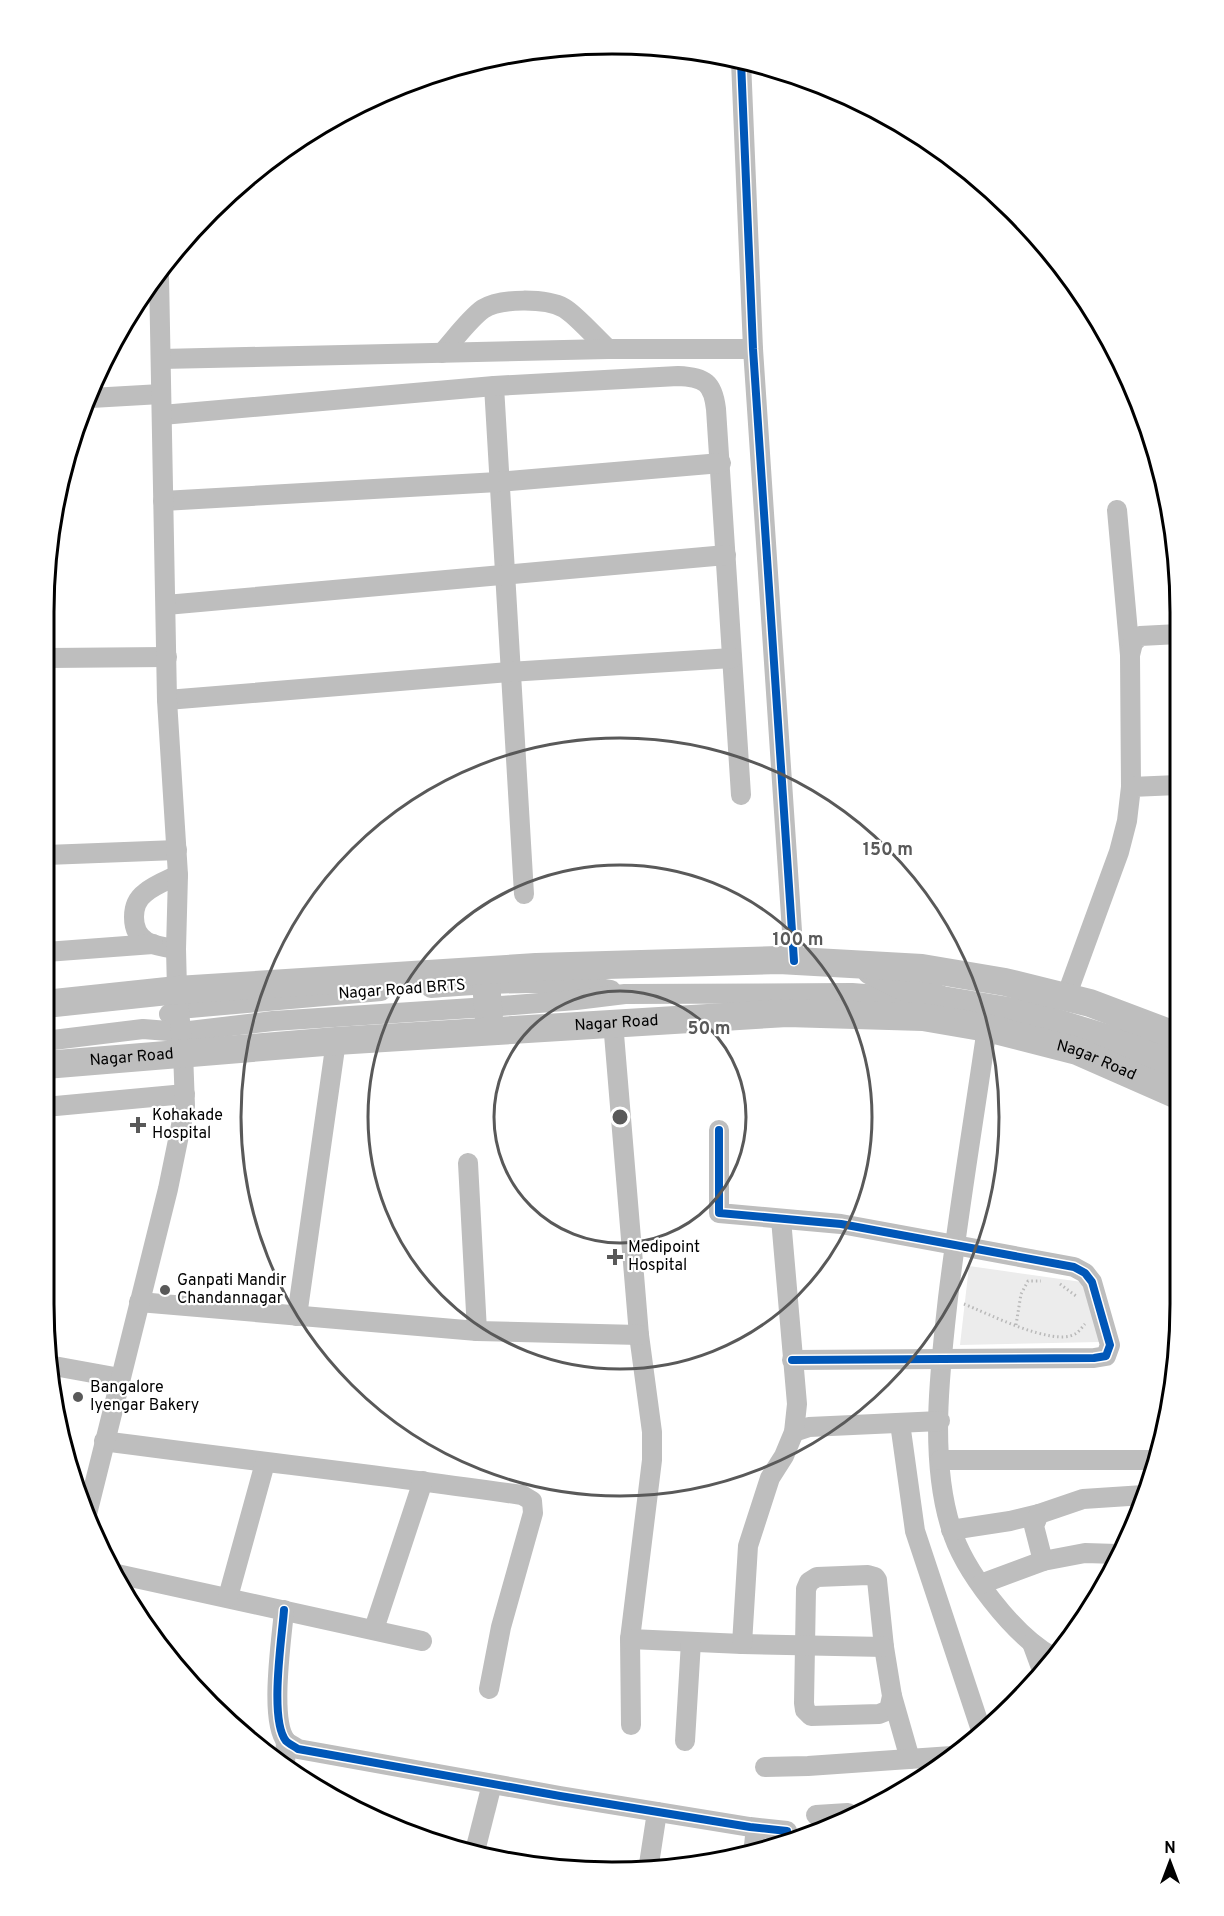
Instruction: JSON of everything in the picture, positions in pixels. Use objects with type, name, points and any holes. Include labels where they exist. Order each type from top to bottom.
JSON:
[{"type":"highway","name":"Nagar Road","points":[[54,1063],[182,1042],[336,1041],[488,998],[559,967],[794,961],[922,968],[1005,982],[1090,1003],[1170,1033]]},
{"type":"highway","points":[[860,965],[897,984],[942,1000],[1031,1015],[1125,1044],[1170,1062]]},
{"type":"highway","name":"Nagar Road","points":[[54,1004],[178,1000],[488,998],[613,1022],[787,1013],[923,1017],[987,1028],[1077,1051],[1170,1092]]},
{"type":"street","points":[[741,70],[753,349],[794,961]]},
{"type":"street","points":[[90,1501],[180,1136],[185,1106],[176,949],[177,850],[168,700],[159,286]]},
{"type":"street","points":[[442,353],[481,310],[506,301],[548,303],[564,308],[608,350]]},
{"type":"street","points":[[161,359],[753,349]]},
{"type":"street","points":[[162,415],[494,386],[694,377],[706,382],[714,393],[721,463],[741,795]]},
{"type":"street","points":[[494,386],[509,672],[524,894]]},
{"type":"street","points":[[96,398],[161,394]]},
{"type":"street","points":[[164,501],[498,482],[721,463]]},
{"type":"street","points":[[1066,997],[1119,852],[1127,821],[1131,787],[1130,655],[1117,510]]},
{"type":"street","points":[[166,605],[726,555]]},
{"type":"street","points":[[1130,655],[1133,643],[1140,636],[1170,634]]},
{"type":"street","points":[[54,658],[167,657]]},
{"type":"street","points":[[168,700],[509,672],[732,658]]},
{"type":"street","points":[[1131,787],[1170,785]]},
{"type":"street","points":[[54,855],[177,850]]},
{"type":"street","points":[[176,949],[142,939],[134,928],[134,907],[146,892],[178,875]]},
{"type":"street","points":[[54,951],[153,944]]},
{"type":"street","name":"Nagar Road BRTS","points":[[143,1029],[182,1042],[273,1021],[488,998],[520,983],[588,986],[625,994],[852,993],[942,1000]]},
{"type":"street","points":[[54,1040],[143,1029],[178,1000]]},
{"type":"street","points":[[613,1022],[639,1335],[652,1432],[652,1460],[630,1639],[632,1725]]},
{"type":"street","points":[[987,1028],[954,1245],[941,1359],[940,1460],[944,1503],[951,1530],[981,1584],[1003,1614],[1032,1643],[1047,1653]]},
{"type":"street","points":[[297,1316],[336,1041]]},
{"type":"street","points":[[54,1106],[185,1094]]},
{"type":"street","points":[[719,1130],[719,1213],[841,1224],[1074,1267],[1085,1273],[1092,1282],[1110,1346],[1106,1356],[1094,1358],[792,1360]]},
{"type":"street","points":[[468,1163],[477,1331]]},
{"type":"street","points":[[752,1645],[748,1546],[770,1478],[784,1456],[794,1432],[797,1404],[781,1219]]},
{"type":"street","points":[[139,1302],[477,1331],[639,1335]]},
{"type":"street","points":[[58,1367],[120,1378]]},
{"type":"street","points":[[794,1432],[809,1427],[940,1421]]},
{"type":"street","points":[[900,1423],[915,1531],[979,1725]]},
{"type":"street","points":[[104,1441],[423,1481],[522,1495],[532,1501],[533,1513],[501,1627],[489,1689]]},
{"type":"street","points":[[940,1460],[1147,1460]]},
{"type":"street","points":[[228,1597],[265,1463]]},
{"type":"street","points":[[374,1629],[423,1481]]},
{"type":"street","points":[[951,1530],[1011,1521],[1083,1499],[1136,1496]]},
{"type":"street","points":[[1039,1514],[1034,1526],[1043,1561]]},
{"type":"street","points":[[981,1584],[1043,1561],[1085,1553],[1111,1554]]},
{"type":"street","points":[[892,1696],[890,1710],[885,1713],[811,1716],[807,1714],[804,1703],[806,1589],[809,1582],[817,1576],[868,1575],[877,1580],[892,1696],[910,1759]]},
{"type":"street","points":[[125,1576],[422,1641]]},
{"type":"street","points":[[285,1610],[278,1672],[278,1696],[281,1731],[286,1741],[285,1756]]},
{"type":"street","points":[[630,1639],[752,1645],[884,1647]]},
{"type":"street","points":[[685,1741],[691,1642]]},
{"type":"street","points":[[1032,1643],[1039,1663]]},
{"type":"street","points":[[286,1741],[298,1749],[492,1784],[756,1828],[787,1831]]},
{"type":"street","points":[[765,1767],[938,1757]]},
{"type":"street","points":[[477,1845],[492,1784]]},
{"type":"street","points":[[649,1861],[657,1812]]},
{"type":"street","points":[[816,1815],[839,1814]]},
{"type":"street","points":[[754,1843],[756,1828]]},
{"type":"path","points":[[1016,1325],[1021,1294],[1028,1281],[1049,1281]]},
{"type":"path","points":[[1056,1283],[1070,1290],[1079,1303]]},
{"type":"path","points":[[948,1298],[1030,1332],[1060,1337],[1075,1334],[1086,1323],[1084,1316]]},
{"type":"shaded area","points":[[969,1266],[1082,1282],[1100,1342],[960,1345]]},
{"type":"cycle path","points":[[741,70],[753,349],[794,961]]},
{"type":"cycle path","points":[[719,1130],[719,1213],[841,1224],[1074,1267],[1085,1273],[1092,1282],[1110,1345],[1106,1356],[1094,1358],[792,1360]]},
{"type":"cycle path","points":[[284,1610],[278,1678],[278,1715],[286,1741],[298,1749],[560,1796],[787,1831]]},
{"type":"place","name":"Kohakade Hospital","points":[[138,1125]]},
{"type":"place","name":"Medipoint Hospital","points":[[615,1257]]},
{"type":"place","name":"Ganpati Mandir Chandannagar","points":[[165,1290]]},
{"type":"place","name":"Bangalore Iyengar Bakery","points":[[78,1397]]}]
